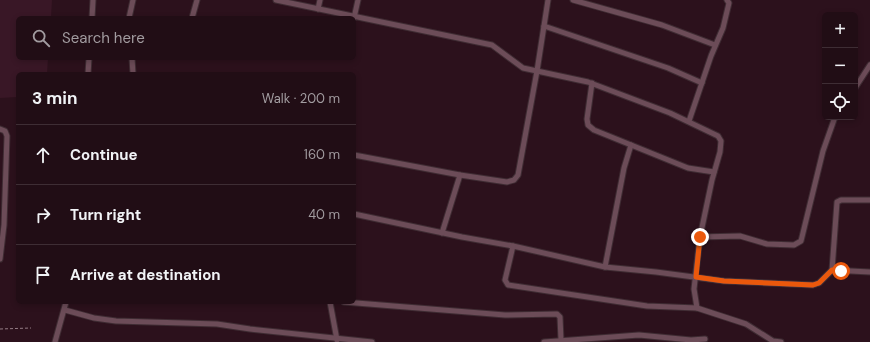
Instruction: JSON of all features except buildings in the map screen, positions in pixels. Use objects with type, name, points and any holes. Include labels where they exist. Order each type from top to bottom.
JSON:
[{"type":"street","points":[[92,16],[93,0]]},
{"type":"street","points":[[129,16],[133,0]]},
{"type":"street","points":[[193,16],[197,0]]},
{"type":"street","points":[[276,0],[345,16]]},
{"type":"street","points":[[318,10],[320,0]]},
{"type":"street","points":[[354,16],[358,0]]},
{"type":"street","points":[[356,155],[460,175],[508,182],[514,180],[518,175],[548,0]]},
{"type":"street","points":[[573,0],[662,25],[715,45]]},
{"type":"street","points":[[689,121],[715,45],[723,28],[729,3],[726,0]]},
{"type":"street","points":[[356,18],[486,43],[498,49],[523,68],[592,83],[689,121],[718,136],[721,141],[700,237],[694,289],[698,308]]},
{"type":"street","points":[[544,26],[668,68],[702,83]]},
{"type":"street","points":[[88,72],[90,60]]},
{"type":"street","points":[[132,60],[133,72]]},
{"type":"street","points":[[858,84],[870,65]]},
{"type":"street","points":[[592,83],[587,119],[588,125],[594,130],[688,168],[714,172]]},
{"type":"street","points":[[700,237],[740,236],[767,244],[798,244],[803,237],[809,205],[823,151],[834,120]]},
{"type":"street","points":[[0,128],[5,131],[7,136],[3,176],[0,259]]},
{"type":"street","points":[[605,267],[624,168],[631,145]]},
{"type":"street","points":[[442,233],[460,175]]},
{"type":"street","points":[[356,214],[442,233],[513,246],[605,267],[724,281],[813,285],[819,283],[832,270],[837,202],[841,200],[870,200]]},
{"type":"street","points":[[513,246],[505,280],[508,285],[647,306],[698,308],[746,324],[773,342],[781,342]]},
{"type":"street","points":[[832,270],[870,272]]},
{"type":"street","points":[[356,303],[505,315],[557,314],[560,317],[560,340]]},
{"type":"street","points":[[56,342],[66,304]]},
{"type":"street","points":[[330,304],[337,340]]},
{"type":"street","points":[[65,310],[94,318],[116,321],[216,324],[337,340],[372,342]]},
{"type":"street","points":[[544,342],[560,340],[588,340],[639,335],[690,340],[705,339]]},
{"type":"path","points":[[0,329],[31,328]]},
{"type":"shaded area","points":[[0,0],[52,0],[51,16],[16,16],[16,60],[48,60],[47,72],[16,72],[16,97],[0,98]]},
{"type":"route","points":[[700,237],[696,277],[724,281],[813,285],[819,283],[824,276],[832,270],[841,271]]}]
